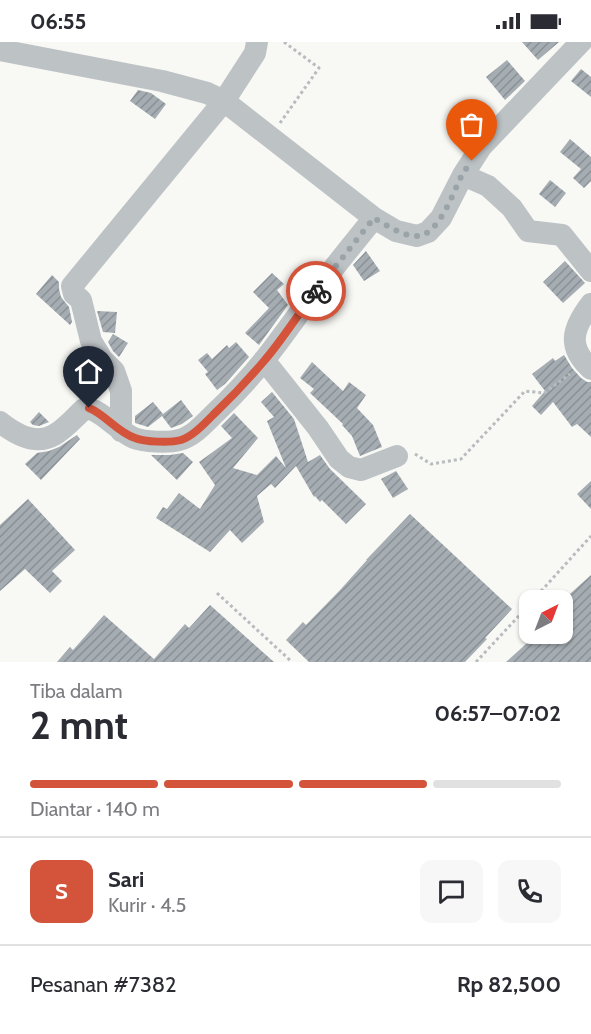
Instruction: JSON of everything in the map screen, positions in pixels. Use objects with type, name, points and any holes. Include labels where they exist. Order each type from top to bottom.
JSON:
[{"type":"street","points":[[121,431],[121,391],[114,371],[102,359],[91,341],[81,300],[74,294],[72,286],[224,101],[255,53],[257,42]]},
{"type":"street","points":[[0,50],[162,81],[207,93],[224,101],[374,218],[396,231],[417,236],[428,232],[441,218],[463,175],[481,147],[581,42]]},
{"type":"street","points":[[463,175],[488,186],[512,208],[528,231],[562,235],[591,271]]},
{"type":"street","points":[[0,422],[19,435],[42,440],[53,436],[89,408],[134,438],[149,441],[180,440],[186,437],[202,426],[225,404],[264,360],[374,218]]},
{"type":"street","points":[[588,366],[576,351],[574,341],[577,327],[591,304]]},
{"type":"street","points":[[264,360],[318,428],[339,459],[349,467],[361,470],[397,456]]},
{"type":"path","points":[[270,136],[319,68],[284,42]]},
{"type":"path","points":[[397,456],[412,452],[431,464],[460,459],[525,391],[544,393],[588,366]]},
{"type":"path","points":[[542,590],[591,536]]},
{"type":"path","points":[[217,593],[292,662]]},
{"type":"path","points":[[476,662],[519,616]]},
{"type":"building","points":[[522,42],[559,42],[538,60]]},
{"type":"building","points":[[507,60],[525,81],[505,100],[486,77]]},
{"type":"building","points":[[581,69],[591,77],[591,97],[571,81]]},
{"type":"building","points":[[138,90],[151,93],[166,104],[155,119],[130,101]]},
{"type":"building","points":[[570,139],[591,157],[591,181],[584,188],[573,178],[581,169],[560,152]]},
{"type":"building","points":[[550,180],[566,193],[555,207],[539,194]]},
{"type":"building","points":[[366,251],[380,271],[364,281],[353,265]]},
{"type":"building","points":[[565,261],[585,283],[563,303],[543,282]]},
{"type":"building","points":[[272,273],[284,284],[277,290],[288,305],[259,345],[245,333],[269,308],[253,292]]},
{"type":"building","points":[[52,275],[59,282],[61,297],[69,307],[72,322],[70,325],[36,294]]},
{"type":"building","points":[[97,311],[117,312],[115,333],[103,332]]},
{"type":"building","points":[[113,334],[128,343],[119,357],[108,342]]},
{"type":"building","points":[[236,342],[249,357],[217,390],[205,374],[208,372],[198,360],[207,353],[212,359],[227,345],[229,348]]},
{"type":"building","points":[[564,355],[581,378],[591,382],[591,437],[577,424],[572,427],[553,402],[541,415],[532,406],[545,391],[532,374],[553,358],[555,361]]},
{"type":"building","points":[[312,362],[343,391],[349,382],[366,395],[357,408],[373,425],[382,447],[360,456],[352,436],[343,424],[310,393],[314,389],[300,378]]},
{"type":"building","points":[[94,370],[104,383],[88,395],[78,382]]},
{"type":"building","points":[[272,392],[294,419],[308,462],[320,455],[330,469],[366,504],[346,524],[322,500],[320,502],[314,497],[296,466],[275,488],[271,484],[257,496],[264,522],[242,543],[230,530],[210,552],[156,518],[163,507],[167,509],[179,493],[200,509],[215,485],[199,462],[232,438],[221,426],[234,413],[258,438],[233,468],[257,475],[276,456],[286,468],[267,421],[274,417],[261,402]]},
{"type":"building","points":[[181,400],[193,416],[182,424],[171,428],[162,416],[148,427],[135,423],[135,416],[153,402],[163,414]]},
{"type":"building","points":[[39,412],[49,422],[39,426],[33,425],[30,422]]},
{"type":"building","points":[[77,435],[80,439],[41,480],[25,464],[37,453],[59,447]]},
{"type":"building","points":[[183,453],[193,462],[177,480],[151,455],[170,455]]},
{"type":"building","points":[[396,471],[408,489],[393,498],[381,479]]},
{"type":"building","points":[[591,481],[591,509],[577,494]]},
{"type":"building","points":[[28,499],[75,550],[52,571],[62,581],[50,593],[25,569],[0,591],[0,525]]},
{"type":"building","points":[[410,514],[512,609],[465,662],[309,662],[286,640],[303,622],[306,625]]},
{"type":"building","points":[[591,575],[591,662],[506,662],[526,644],[573,644],[573,591]]},
{"type":"building","points":[[210,605],[274,662],[57,662],[70,647],[73,650],[104,615],[154,659],[185,624],[189,628]]},
{"type":"way so far","points":[[316,291],[374,218],[396,231],[417,236],[428,232],[441,218],[472,161]]},
{"type":"route","points":[[89,408],[134,438],[149,441],[180,440],[202,426],[241,387],[316,291]]}]
